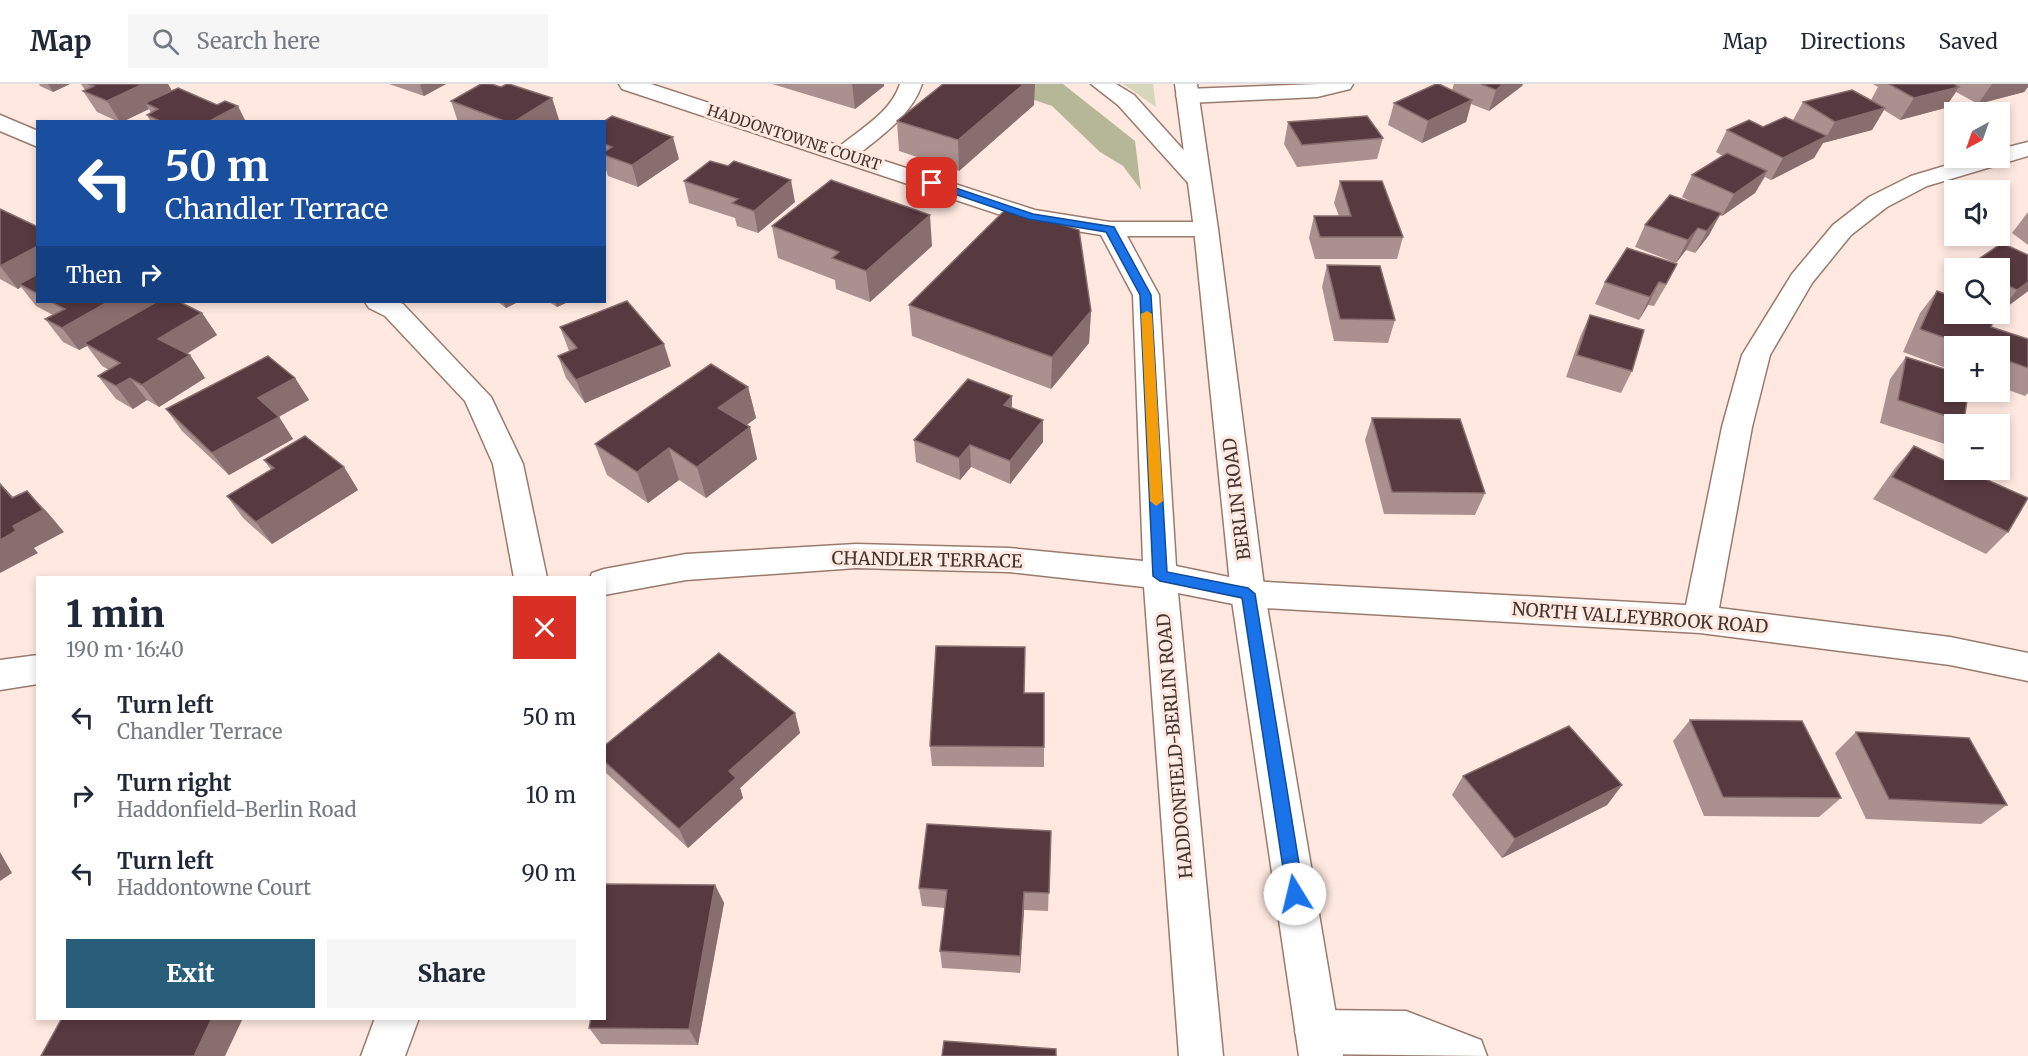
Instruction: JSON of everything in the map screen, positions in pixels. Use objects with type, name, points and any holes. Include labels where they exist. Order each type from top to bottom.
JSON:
[{"type":"main road","name":"HADDONTOWNE COURT","points":[[630,84],[675,90],[844,154],[1031,216],[1110,229],[1206,229]]},
{"type":"main road","points":[[844,154],[892,113],[909,94],[911,84]]},
{"type":"main road","points":[[1102,84],[1126,100],[1198,180]]},
{"type":"main road","points":[[1186,90],[1317,91],[1342,84]]},
{"type":"main road","name":"BERLIN ROAD","points":[[1186,90],[1206,229],[1248,594],[1319,1044]]},
{"type":"main road","points":[[0,122],[36,139]]},
{"type":"main road","points":[[2010,154],[2028,149]]},
{"type":"main road","points":[[1700,619],[1737,427],[1756,355],[1801,280],[1842,230],[1878,202],[1919,181],[1961,168]]},
{"type":"main road","name":"HADDONFIELD-BERLIN ROAD","points":[[1110,229],[1146,295],[1160,576],[1202,1056]]},
{"type":"main road","points":[[380,303],[394,310],[477,397],[508,464],[531,576]]},
{"type":"main road","name":"CHANDLER TERRACE","points":[[606,582],[686,567],[856,556],[1010,560],[1160,576],[1248,594]]},
{"type":"main road","name":"NORTH VALLEYBROOK ROAD","points":[[1248,594],[1700,619],[1950,651],[2028,667]]},
{"type":"main road","points":[[0,675],[36,669]]},
{"type":"main road","points":[[383,1056],[397,1020]]},
{"type":"main road","points":[[1319,1044],[1406,1033],[1465,1056]]},
{"type":"green space","points":[[988,84],[1063,84],[1135,141],[1141,190],[1123,166],[1100,152],[1052,106]]},
{"type":"green space","points":[[1123,84],[1153,84],[1156,107]]},
{"type":"building","points":[[88,84],[143,84],[107,101],[83,91],[94,86]]},
{"type":"building","points":[[481,84],[501,87],[509,84],[552,98],[517,120],[502,120],[451,101]]},
{"type":"building","points":[[943,84],[1024,84],[958,140],[897,121]]},
{"type":"building","points":[[1436,84],[1472,100],[1428,121],[1394,103]]},
{"type":"building","points":[[1481,84],[1503,84],[1496,90]]},
{"type":"building","points":[[1889,84],[1954,84],[1959,87],[1914,98]]},
{"type":"building","points":[[178,88],[217,105],[225,101],[238,106],[212,120],[158,120],[147,115],[158,109],[145,103]]},
{"type":"building","points":[[1852,90],[1885,108],[1835,122],[1803,102]]},
{"type":"building","points":[[612,116],[673,137],[632,165],[606,156],[606,151],[612,147],[606,145],[606,120]]},
{"type":"building","points":[[1367,116],[1383,138],[1302,145],[1288,122]]},
{"type":"building","points":[[1785,117],[1827,136],[1783,158],[1727,130],[1749,120],[1763,127]]},
{"type":"building","points":[[1727,153],[1767,171],[1734,194],[1692,175]]},
{"type":"building","points":[[710,161],[728,166],[734,161],[791,180],[754,211],[732,203],[738,199],[684,181]]},
{"type":"building","points":[[831,180],[930,215],[866,271],[832,258],[839,252],[772,226]]},
{"type":"building","points":[[1340,181],[1382,181],[1403,237],[1320,237],[1314,216],[1351,216]]},
{"type":"building","points":[[1670,195],[1721,213],[1707,231],[1698,228],[1688,240],[1645,225]]},
{"type":"building","points":[[1008,207],[1079,230],[1091,311],[1052,357],[909,305]]},
{"type":"building","points":[[0,209],[36,226],[36,247],[0,266]]},
{"type":"building","points":[[1998,246],[2008,246],[2028,255],[2028,282],[2017,290],[2010,287],[2010,258],[1980,258]]},
{"type":"building","points":[[1627,248],[1677,264],[1666,284],[1659,282],[1650,297],[1605,282]]},
{"type":"building","points":[[1327,265],[1380,266],[1395,320],[1340,319]]},
{"type":"building","points":[[36,275],[36,293],[19,284]]},
{"type":"building","points":[[1937,291],[1944,293],[1944,324],[1992,324],[1991,327],[2028,339],[2028,368],[2010,362],[2010,336],[1944,338],[1920,329]]},
{"type":"building","points":[[627,301],[664,344],[576,380],[558,356],[577,348],[560,327]]},
{"type":"building","points":[[53,303],[106,303],[62,328],[45,319],[65,309]]},
{"type":"building","points":[[154,303],[182,303],[202,313],[158,339],[190,355],[142,385],[130,378],[116,386],[98,376],[120,363],[84,343]]},
{"type":"building","points":[[1590,315],[1644,330],[1632,371],[1577,355]]},
{"type":"building","points":[[268,356],[295,378],[258,398],[279,417],[212,453],[166,409]]},
{"type":"building","points":[[1906,357],[1944,369],[1944,402],[1967,402],[1965,414],[1944,415],[1898,400]]},
{"type":"building","points":[[711,364],[748,387],[718,408],[750,427],[697,467],[669,448],[637,472],[595,444]]},
{"type":"building","points":[[968,379],[1012,396],[1004,405],[1043,420],[1010,461],[970,445],[959,458],[914,440]]},
{"type":"building","points":[[1372,418],[1460,419],[1485,493],[1392,492]]},
{"type":"building","points":[[305,436],[344,467],[256,522],[227,496],[274,468],[264,460]]},
{"type":"building","points":[[1914,446],[1944,460],[1944,480],[1988,480],[2028,498],[2008,532],[1892,477]]},
{"type":"building","points":[[0,484],[12,498],[27,491],[43,510],[13,526],[16,531],[0,540]]},
{"type":"building","points":[[936,646],[1025,647],[1024,693],[1044,693],[1044,747],[930,746]]},
{"type":"building","points":[[719,653],[795,713],[729,771],[736,778],[679,829],[606,763],[606,744]]},
{"type":"building","points":[[1690,720],[1802,721],[1841,798],[1723,797]]},
{"type":"building","points":[[1569,726],[1622,785],[1515,839],[1463,776]]},
{"type":"building","points":[[1856,732],[1969,738],[2007,805],[1889,799]]},
{"type":"building","points":[[927,824],[1051,831],[1049,893],[1024,892],[1020,956],[940,951],[947,890],[919,888]]},
{"type":"building","points":[[606,884],[715,885],[689,1029],[589,1028],[591,1020],[606,1020]]},
{"type":"building","points":[[61,1020],[211,1020],[194,1056],[41,1056]]},
{"type":"building","points":[[944,1041],[1056,1049],[1056,1056],[942,1056]]},
{"type":"slow traffic","points":[[1147,314],[1156,501]]},
{"type":"route","points":[[932,183],[1031,216],[1110,229],[1146,295],[1160,576],[1248,594],[1295,894]]}]
